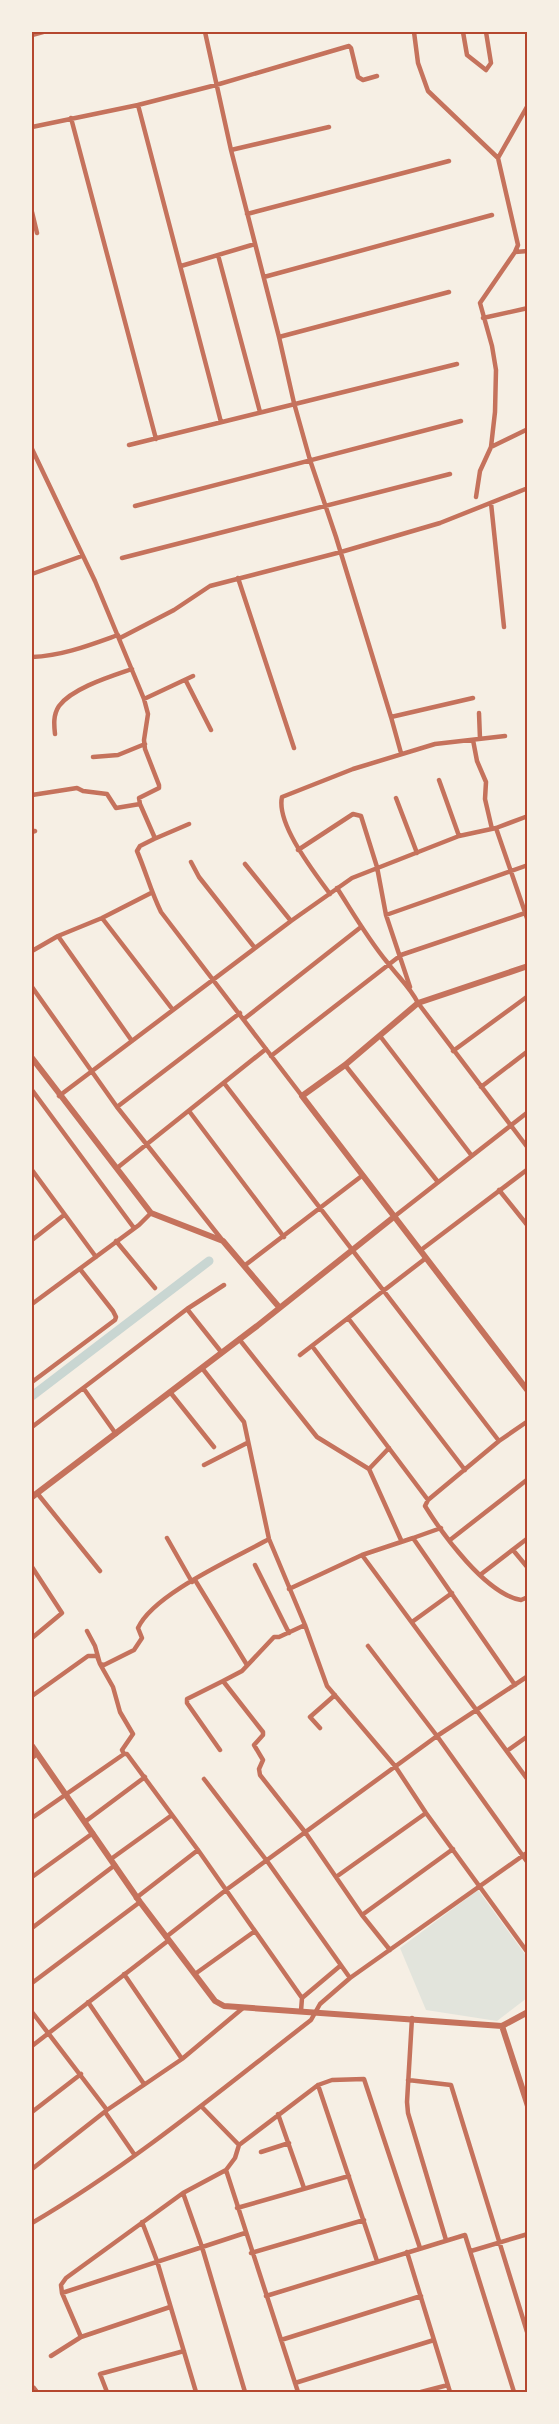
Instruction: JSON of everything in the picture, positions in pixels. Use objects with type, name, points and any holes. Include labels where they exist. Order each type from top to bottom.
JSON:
[{"type":"street","points":[[32,34],[43,32]]},
{"type":"street","points":[[205,32],[231,150],[309,460],[341,552],[401,753]]},
{"type":"street","points":[[414,32],[418,63],[428,91],[498,158],[518,245],[480,303],[496,370],[491,447],[480,471],[476,497]]},
{"type":"street","points":[[463,32],[467,55],[486,70],[491,63],[486,32]]},
{"type":"street","points":[[32,127],[138,105],[349,46],[358,77],[363,80],[377,76]]},
{"type":"street","points":[[138,105],[221,422]]},
{"type":"street","points":[[498,158],[528,105]]},
{"type":"street","points":[[71,118],[156,439]]},
{"type":"street","points":[[231,150],[329,127]]},
{"type":"street","points":[[248,214],[450,161]]},
{"type":"street","points":[[32,212],[37,233]]},
{"type":"street","points":[[264,277],[492,214]]},
{"type":"street","points":[[181,266],[255,244]]},
{"type":"street","points":[[515,252],[528,251]]},
{"type":"street","points":[[218,255],[260,412]]},
{"type":"street","points":[[279,337],[449,292]]},
{"type":"street","points":[[483,318],[528,308]]},
{"type":"street","points":[[129,445],[457,364]]},
{"type":"street","points":[[135,506],[461,421]]},
{"type":"street","points":[[491,447],[528,429]]},
{"type":"street","points":[[32,449],[95,581],[144,699],[148,714],[145,744],[159,788],[139,798],[154,833],[154,839]]},
{"type":"street","points":[[122,558],[450,474]]},
{"type":"street","points":[[32,657],[66,653],[119,636],[174,610],[204,589],[440,523],[528,488]]},
{"type":"street","points":[[491,503],[504,627]]},
{"type":"street","points":[[32,574],[82,556]]},
{"type":"street","points":[[238,578],[294,748]]},
{"type":"street","points":[[56,734],[55,716],[60,706],[69,697],[132,669]]},
{"type":"street","points":[[144,699],[193,676]]},
{"type":"street","points":[[186,681],[211,730]]},
{"type":"street","points":[[391,717],[473,698]]},
{"type":"street","points":[[478,713],[480,739]]},
{"type":"street","points":[[330,894],[298,850],[281,807],[282,797],[352,769],[401,753],[435,744],[505,736]]},
{"type":"street","points":[[473,740],[477,761],[486,782],[486,807],[528,921]]},
{"type":"street","points":[[93,757],[118,755],[145,744]]},
{"type":"street","points":[[439,780],[459,837]]},
{"type":"street","points":[[32,795],[77,788],[107,794],[116,808],[140,804]]},
{"type":"street","points":[[396,798],[417,853]]},
{"type":"street","points":[[298,850],[353,814],[359,814],[363,819],[377,867],[387,915],[411,989],[418,1003],[528,1148]]},
{"type":"street","points":[[59,1096],[213,979],[352,878],[459,837],[528,816]]},
{"type":"street","points":[[189,824],[140,846],[137,851],[150,881],[151,893],[161,912],[528,1391]]},
{"type":"street","points":[[191,862],[199,877],[255,948]]},
{"type":"street","points":[[245,864],[291,921]]},
{"type":"street","points":[[387,915],[528,864]]},
{"type":"street","points":[[337,888],[361,927],[388,964],[411,989]]},
{"type":"street","points":[[32,951],[58,936],[102,918],[151,893]]},
{"type":"street","points":[[271,1056],[401,954],[526,913]]},
{"type":"street","points":[[102,918],[173,1010]]},
{"type":"street","points":[[244,1019],[361,927]]},
{"type":"street","points":[[58,936],[132,1041]]},
{"type":"street","points":[[302,1096],[345,1065],[418,1003],[528,966]]},
{"type":"street","points":[[32,987],[117,1107],[223,1241],[279,1307]]},
{"type":"street","points":[[453,1051],[528,996]]},
{"type":"street","points":[[117,1107],[240,1013]]},
{"type":"street","points":[[380,1036],[472,1156]]},
{"type":"street","points":[[117,1168],[266,1049]]},
{"type":"street","points":[[481,1087],[528,1051]]},
{"type":"street","points":[[32,1058],[59,1096],[117,1168],[149,1216],[223,1241]]},
{"type":"street","points":[[345,1065],[438,1182]]},
{"type":"street","points":[[224,1083],[499,1441]]},
{"type":"street","points":[[32,1090],[137,1226]]},
{"type":"street","points":[[189,1111],[284,1237]]},
{"type":"street","points":[[100,1571],[34,1495],[267,1319],[279,1307],[528,1112]]},
{"type":"street","points":[[421,1250],[528,1168]]},
{"type":"street","points":[[32,1170],[96,1257]]},
{"type":"street","points":[[244,1266],[363,1175]]},
{"type":"street","points":[[500,1190],[528,1226]]},
{"type":"street","points":[[32,1240],[64,1215]]},
{"type":"street","points":[[32,1304],[149,1216]]},
{"type":"street","points":[[116,1241],[155,1288]]},
{"type":"street","points":[[300,1355],[426,1258]]},
{"type":"street","points":[[32,1382],[116,1320],[112,1311],[80,1269]]},
{"type":"street","points":[[32,1427],[187,1309],[224,1285]]},
{"type":"street","points":[[187,1309],[222,1353]]},
{"type":"street","points":[[348,1318],[465,1470]]},
{"type":"street","points":[[239,1339],[317,1437],[370,1467],[401,1540]]},
{"type":"street","points":[[312,1346],[428,1500]]},
{"type":"street","points":[[202,1368],[244,1422],[269,1539],[305,1625],[327,1686],[396,1766],[426,1813],[528,1953]]},
{"type":"street","points":[[84,1389],[116,1434]]},
{"type":"street","points":[[171,1392],[214,1447]]},
{"type":"street","points":[[526,1598],[518,1600],[506,1594],[480,1575],[450,1540],[425,1504],[499,1441],[528,1421]]},
{"type":"street","points":[[204,1465],[247,1443]]},
{"type":"street","points":[[370,1467],[389,1448]]},
{"type":"street","points":[[450,1540],[528,1479]]},
{"type":"street","points":[[290,1589],[362,1555],[441,1528]]},
{"type":"street","points":[[167,1538],[247,1665]]},
{"type":"street","points":[[413,1538],[515,1685]]},
{"type":"street","points":[[480,1575],[528,1538]]},
{"type":"street","points":[[100,1664],[107,1665],[134,1650],[142,1638],[138,1628],[141,1622],[163,1599],[269,1539]]},
{"type":"street","points":[[513,1550],[528,1568]]},
{"type":"street","points":[[362,1555],[528,1780]]},
{"type":"street","points":[[255,1564],[289,1633]]},
{"type":"street","points":[[32,1567],[62,1613],[32,1638]]},
{"type":"street","points":[[412,1622],[452,1593]]},
{"type":"street","points":[[220,1750],[187,1703],[187,1699],[242,1671],[274,1637],[305,1625]]},
{"type":"street","points":[[87,1631],[95,1646],[100,1664]]},
{"type":"street","points":[[368,1646],[525,1854],[528,1863]]},
{"type":"street","points":[[32,1696],[88,1656],[97,1656],[114,1687],[120,1712],[133,1734],[124,1745],[122,1750],[124,1754]]},
{"type":"street","points":[[32,2046],[226,1890],[437,1736],[528,1676]]},
{"type":"street","points":[[223,1681],[263,1732],[254,1744],[263,1760],[260,1775],[305,1832],[362,1915],[390,1950]]},
{"type":"street","points":[[320,1728],[310,1717],[335,1695]]},
{"type":"street","points":[[507,1751],[528,1736]]},
{"type":"street","points":[[32,1746],[34,1756],[66,1793],[138,1900],[214,2001],[224,2006],[243,2008],[502,2026],[528,2012]]},
{"type":"street","points":[[124,1754],[130,1756],[302,1998],[301,2011]]},
{"type":"street","points":[[32,1818],[124,1754]]},
{"type":"street","points":[[86,1821],[145,1777]]},
{"type":"street","points":[[204,1779],[267,1861],[350,1978]]},
{"type":"street","points":[[336,1876],[426,1813]]},
{"type":"street","points":[[32,1928],[172,1815]]},
{"type":"street","points":[[32,1877],[93,1833]]},
{"type":"street","points":[[362,1915],[453,1849]]},
{"type":"street","points":[[32,1983],[198,1850]]},
{"type":"street","points":[[32,2223],[201,2106],[311,2020],[320,2004],[350,1978],[525,1854]]},
{"type":"street","points":[[195,1974],[255,1930]]},
{"type":"street","points":[[302,1998],[340,1966]]},
{"type":"street","points":[[124,1974],[182,2059]]},
{"type":"street","points":[[88,2002],[144,2084]]},
{"type":"street","points":[[32,2169],[106,2111],[182,2059],[243,2008]]},
{"type":"street","points":[[32,2012],[81,2074],[134,2154]]},
{"type":"street","points":[[412,2018],[408,2113],[446,2240]]},
{"type":"street","points":[[502,2026],[525,2087],[528,2106]]},
{"type":"street","points":[[32,2112],[81,2074]]},
{"type":"street","points":[[81,2337],[62,2293],[61,2285],[66,2278],[183,2193],[226,2170],[236,2158],[239,2145],[318,2085],[332,2080],[361,2078],[366,2082],[420,2248]]},
{"type":"street","points":[[408,2080],[450,2085],[528,2335]]},
{"type":"street","points":[[318,2085],[377,2261]]},
{"type":"street","points":[[201,2106],[239,2145]]},
{"type":"street","points":[[278,2114],[304,2188]]},
{"type":"street","points":[[261,2152],[289,2143]]},
{"type":"street","points":[[226,2170],[251,2253],[298,2392]]},
{"type":"street","points":[[237,2208],[349,2176]]},
{"type":"street","points":[[183,2193],[202,2247],[245,2392]]},
{"type":"street","points":[[251,2253],[363,2220]]},
{"type":"street","points":[[142,2222],[157,2261],[196,2392]]},
{"type":"street","points":[[62,2293],[245,2233]]},
{"type":"street","points":[[471,2251],[528,2234]]},
{"type":"street","points":[[267,2296],[465,2235],[514,2392]]},
{"type":"street","points":[[407,2252],[450,2392]]},
{"type":"street","points":[[281,2340],[421,2296]]},
{"type":"street","points":[[51,2356],[81,2337],[170,2307]]},
{"type":"street","points":[[295,2383],[434,2340]]},
{"type":"street","points":[[106,2392],[100,2377],[101,2373],[184,2351]]},
{"type":"street","points":[[421,2392],[448,2385]]},
{"type":"shaded area","points":[[478,1890],[527,1957],[527,1998],[497,2021],[426,2010],[400,1948]]},
{"type":"waterway","points":[[32,1396],[209,1261]]}]
